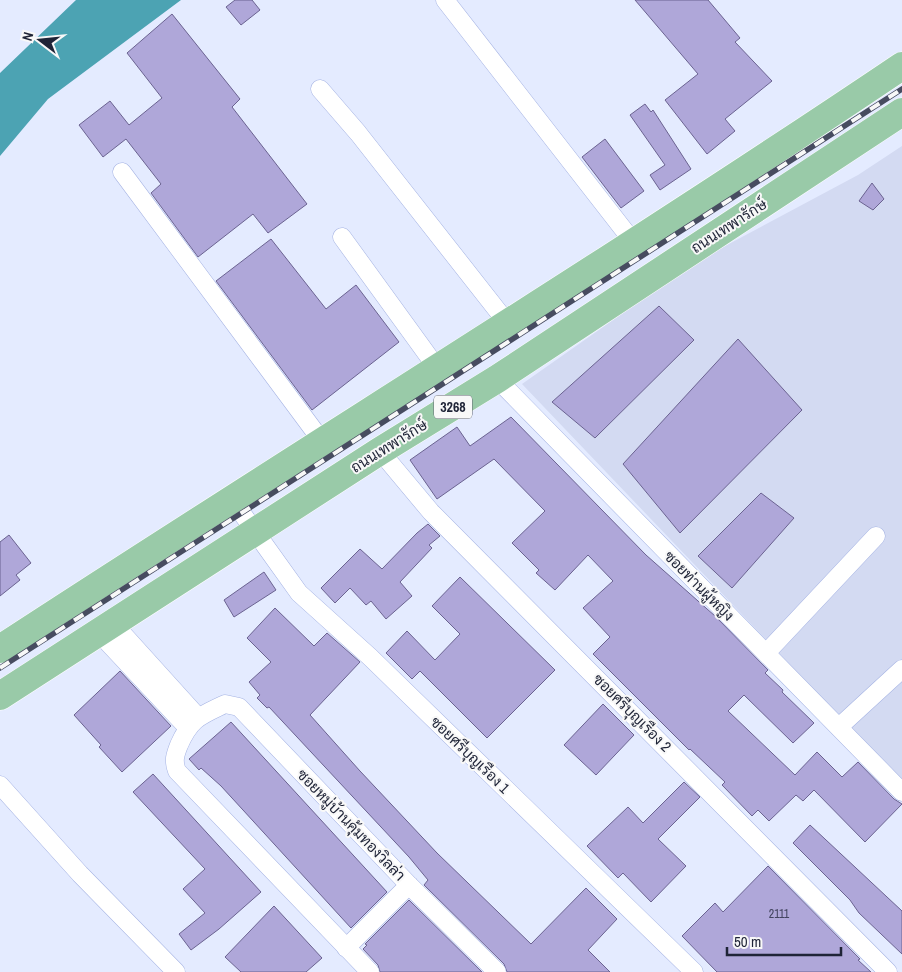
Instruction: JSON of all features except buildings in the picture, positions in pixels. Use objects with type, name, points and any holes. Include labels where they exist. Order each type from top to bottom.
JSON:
[{"type":"main road","name":"3268","points":[[0,649],[231,498],[634,243],[902,66]]},
{"type":"main road","name":"ถนนเทพารักษ์","points":[[0,696],[255,531],[497,379],[902,112]]},
{"type":"street","points":[[445,0],[634,243]]},
{"type":"street","points":[[320,89],[364,140],[508,324]]},
{"type":"street","points":[[122,172],[322,440]]},
{"type":"street","points":[[342,237],[437,368]]},
{"type":"street","name":"ซอยท่านผู้หญิง","points":[[497,379],[670,557],[767,652],[902,792]]},
{"type":"street","name":"ซอยศรีบุญเรือง 2","points":[[380,452],[431,512],[888,972]]},
{"type":"street","name":"ซอยศรีบุญเรือง 1","points":[[231,498],[299,593],[370,657],[694,972]]},
{"type":"street","points":[[767,652],[876,536]]},
{"type":"street","points":[[106,628],[193,722],[175,754],[174,763],[177,771],[370,972]]},
{"type":"street","points":[[839,727],[902,669]]},
{"type":"street","name":"ซอยหมู่บ้านคุ้มทองวิลล่า","points":[[193,722],[225,704],[239,707],[409,885],[497,972]]},
{"type":"street","points":[[0,786],[80,874],[176,972]]},
{"type":"street","points":[[346,948],[409,885]]},
{"type":"shaded area","points":[[902,146],[902,782],[522,384],[697,261],[858,175]]},
{"type":"water","points":[[76,0],[181,0],[48,99],[0,156],[0,73]]},
{"type":"railway","points":[[0,668],[902,89]]}]
